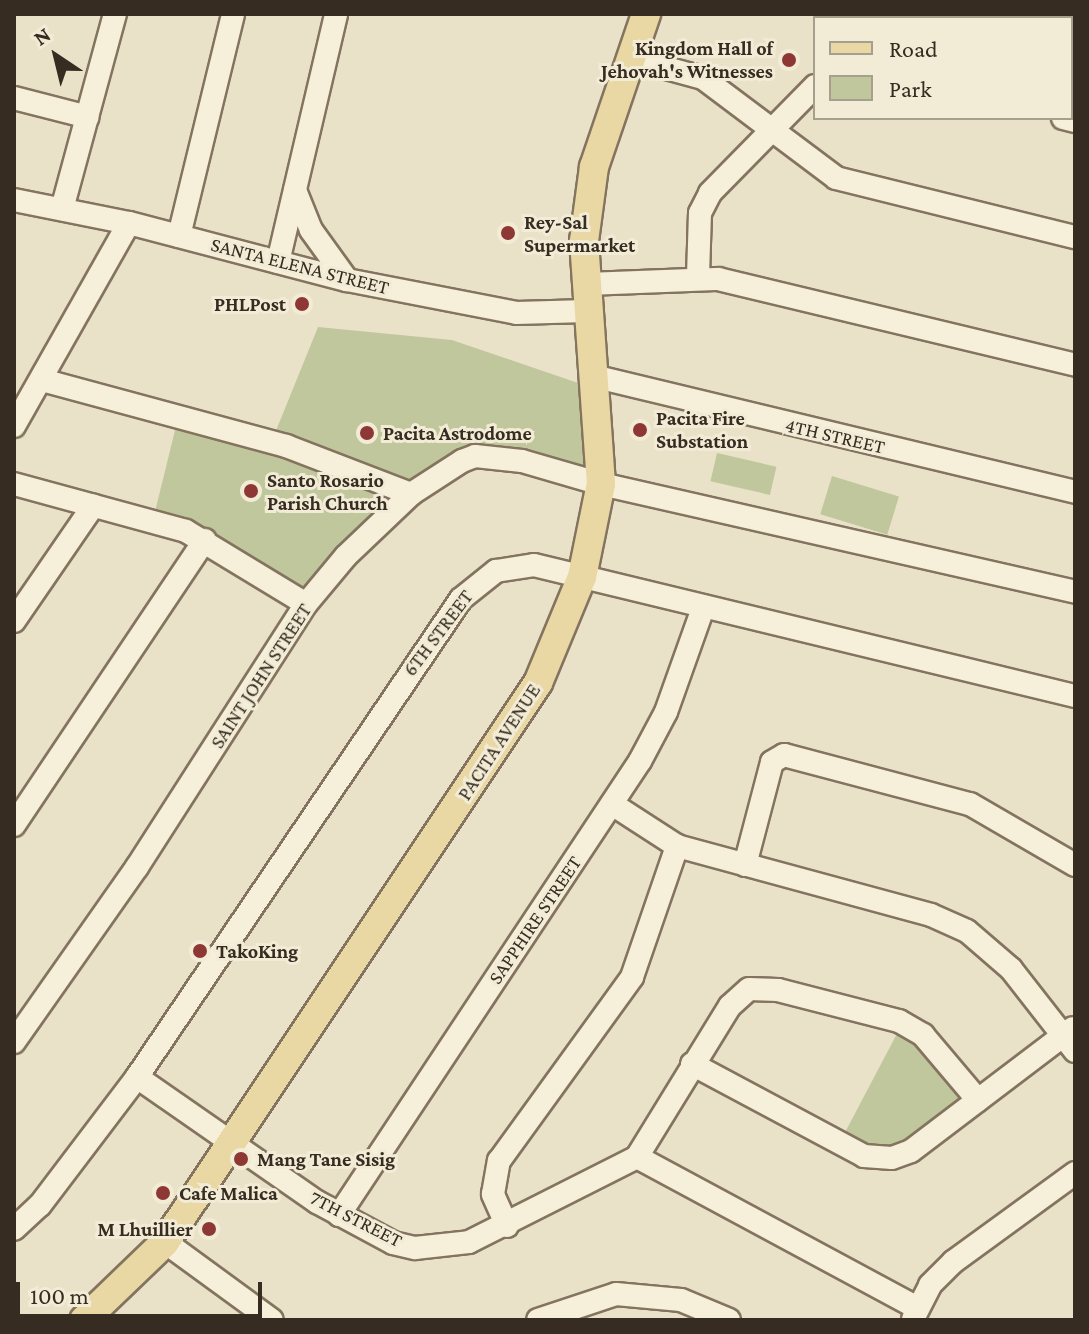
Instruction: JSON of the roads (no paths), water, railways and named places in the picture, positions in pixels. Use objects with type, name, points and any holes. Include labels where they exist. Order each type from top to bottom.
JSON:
[{"type":"main road","name":"PACITA AVENUE","points":[[84,1320],[165,1242],[538,683],[582,577],[601,484],[597,377],[586,297],[590,186],[629,58],[646,14]]},
{"type":"street","points":[[62,209],[115,14]]},
{"type":"street","points":[[179,236],[233,14]]},
{"type":"street","points":[[278,262],[336,14]]},
{"type":"street","points":[[629,58],[703,78],[836,178],[1075,237]]},
{"type":"street","points":[[698,276],[700,213],[710,193],[813,88]]},
{"type":"street","points":[[14,98],[88,117]]},
{"type":"street","points":[[295,190],[311,230],[347,280]]},
{"type":"street","name":"SANTA ELENA STREET","points":[[14,200],[129,223],[347,280],[516,313],[698,276],[1075,365]]},
{"type":"street","points":[[14,426],[129,223]]},
{"type":"street","name":"4TH STREET","points":[[597,377],[1075,492]]},
{"type":"street","points":[[42,380],[286,446],[411,494]]},
{"type":"street","name":"SAINT JOHN STREET","points":[[14,1042],[137,867],[306,604],[346,556],[411,494],[475,456],[522,461],[601,484],[1075,592]]},
{"type":"street","points":[[14,484],[205,540],[306,604]]},
{"type":"street","points":[[14,621],[93,506]]},
{"type":"street","points":[[14,825],[205,540]]},
{"type":"street","name":"6TH STREET","points":[[14,1229],[40,1205],[137,1077],[461,599],[475,583],[516,566],[582,577],[1075,696]]},
{"type":"street","name":"SAPPHIRE STREET","points":[[339,1215],[612,804],[666,712],[703,608]]},
{"type":"street","points":[[745,865],[772,762],[784,755],[970,804],[1075,865]]},
{"type":"street","points":[[612,804],[677,846],[931,915],[967,931],[1011,969],[1071,1038],[978,1100],[911,1151],[892,1158],[864,1156],[692,1064]]},
{"type":"street","points":[[507,1226],[493,1194],[496,1169],[632,977],[677,846]]},
{"type":"street","points":[[978,1100],[923,1035],[899,1021],[763,988],[749,989],[730,1006],[637,1157],[914,1313],[953,1262],[1075,1173]]},
{"type":"street","name":"7TH STREET","points":[[137,1077],[232,1145],[339,1215],[393,1243],[415,1248],[469,1242],[507,1226],[637,1157]]},
{"type":"street","points":[[165,1242],[270,1320]]},
{"type":"street","points":[[538,1320],[616,1294],[654,1294],[729,1320]]},
{"type":"place","name":"Kingdom Hall of Jehovah's Witnesses","points":[[789,60]]},
{"type":"place","name":"Rey-Sal Supermarket","points":[[508,233]]},
{"type":"place","name":"PHLPost","points":[[302,304]]},
{"type":"place","name":"Pacita Fire Substation","points":[[640,430]]},
{"type":"place","name":"Pacita Astrodome","points":[[367,433]]},
{"type":"place","name":"Santo Rosario Parish Church","points":[[251,491]]},
{"type":"place","name":"TakoKing","points":[[200,951]]},
{"type":"place","name":"Mang Tane Sisig","points":[[241,1159]]},
{"type":"place","name":"Cafe Malica","points":[[163,1193]]},
{"type":"place","name":"M Lhuillier","points":[[209,1229]]}]
